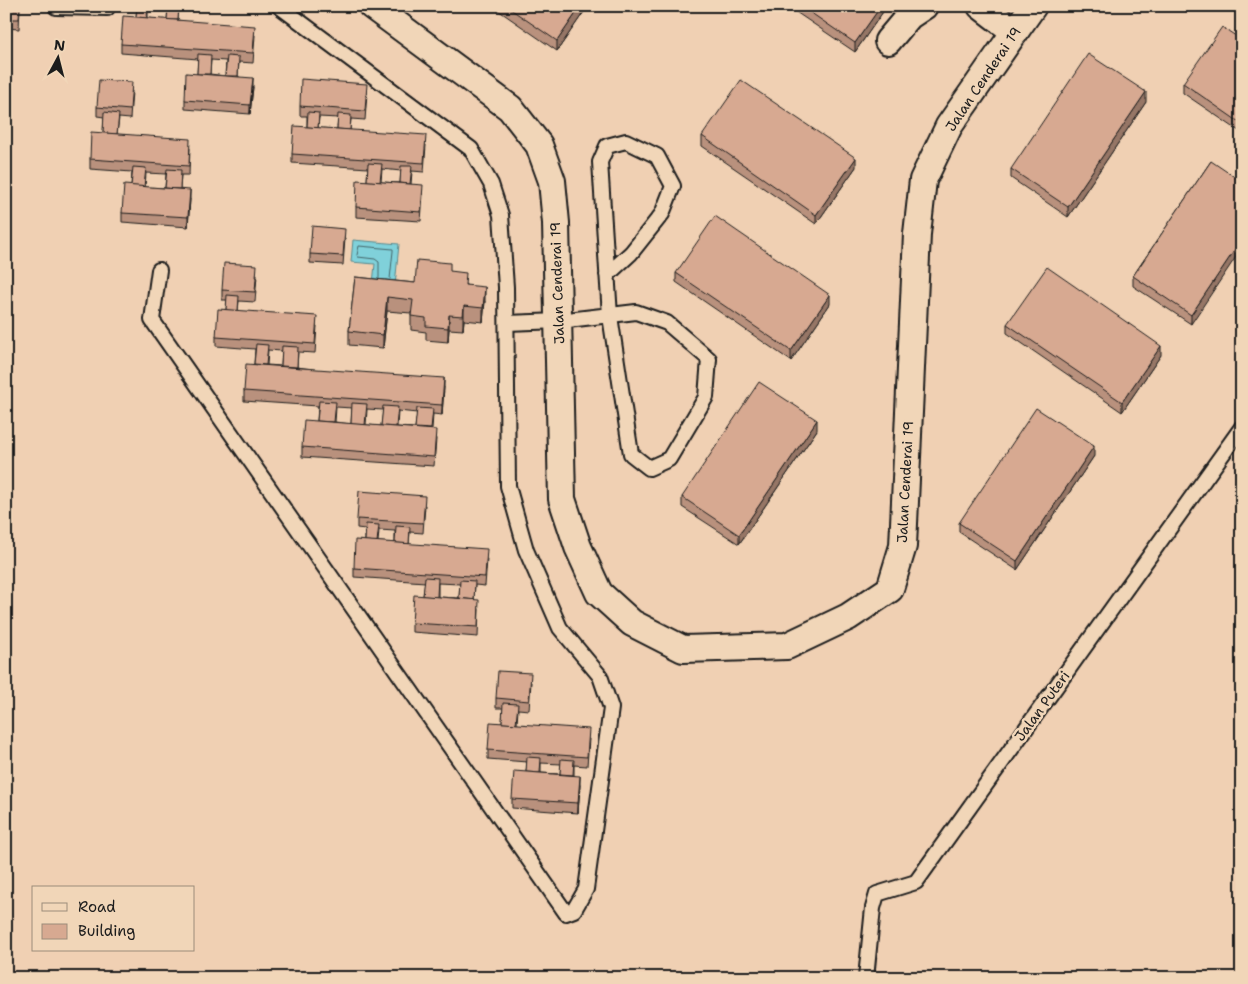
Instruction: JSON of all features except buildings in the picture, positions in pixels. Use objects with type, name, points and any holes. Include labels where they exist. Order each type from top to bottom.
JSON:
[{"type":"street","name":"Jalan Cenderai 19","points":[[372,6],[510,108],[539,145],[552,181],[556,223],[562,499],[578,547],[600,592],[632,623],[683,649],[787,646],[848,617],[890,589],[903,546],[916,234],[923,180],[949,126],[1033,6]]},
{"type":"street","points":[[888,42],[910,16],[924,6]]},
{"type":"street","points":[[981,6],[1015,32]]},
{"type":"lane","points":[[56,7],[106,8],[108,6]]},
{"type":"lane","points":[[159,270],[152,320],[566,913],[574,910],[586,889],[611,708],[600,676],[560,628],[526,550],[508,486],[507,323],[501,215],[491,184],[471,149],[279,6]]},
{"type":"lane","points":[[507,323],[559,321],[610,316],[636,312],[668,323],[709,359],[706,397],[669,459],[649,468],[631,454],[610,316],[607,275],[600,162],[607,146],[626,141],[656,156],[673,186],[662,214],[632,253],[607,275]]},
{"type":"lane","name":"Jalan Puteri","points":[[866,978],[873,908],[877,894],[916,882],[1242,427]]},
{"type":"water","points":[[353,240],[399,244],[395,286],[373,284],[375,264],[351,262]]}]
